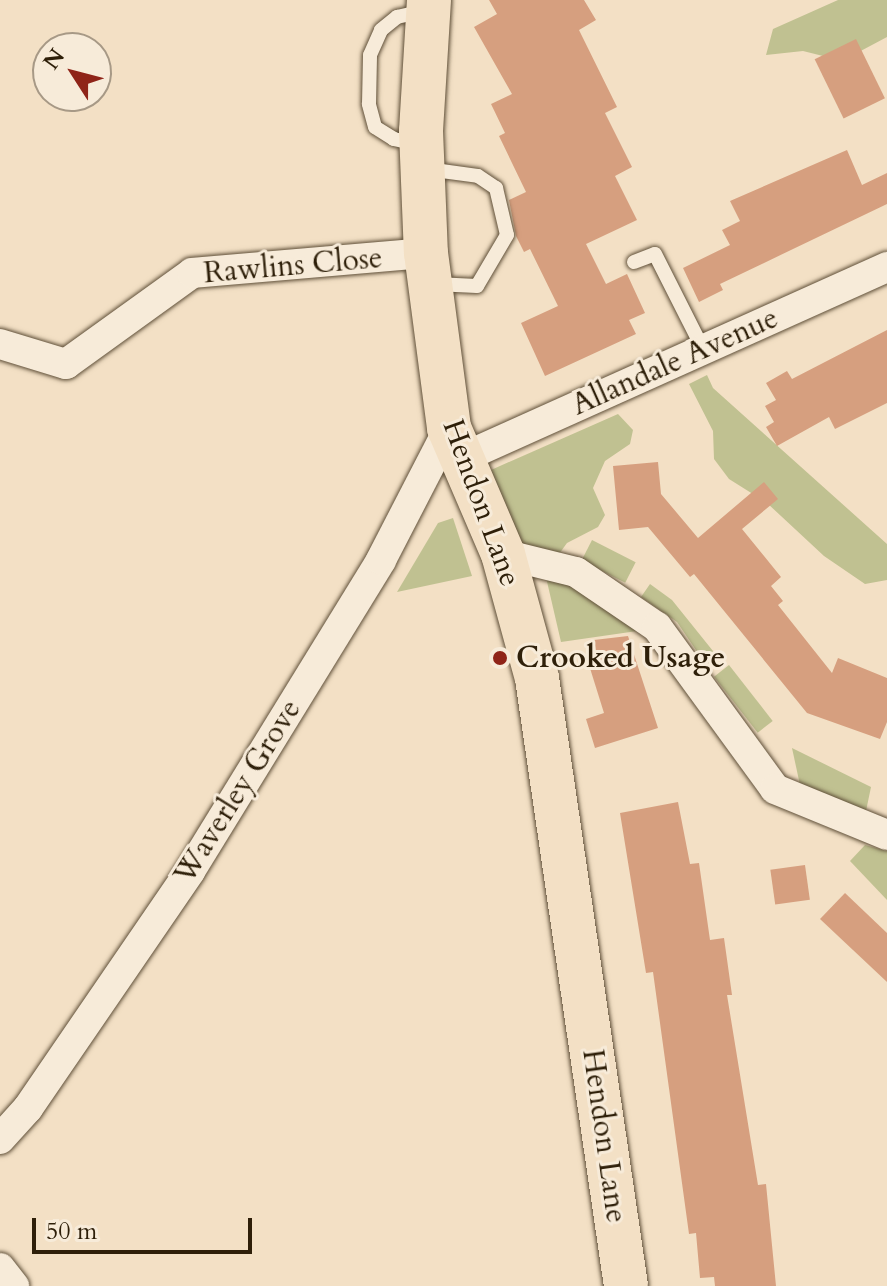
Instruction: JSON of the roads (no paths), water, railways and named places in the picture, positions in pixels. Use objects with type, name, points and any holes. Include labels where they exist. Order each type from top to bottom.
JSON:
[{"type":"main road","name":"Hendon Lane","points":[[429,6],[422,157],[428,269],[456,443],[503,554],[537,678],[626,1286]]},
{"type":"street","name":"Allandale Avenue","points":[[456,443],[703,349],[887,267]]},
{"type":"street","name":"Rawlins Close","points":[[0,344],[66,364],[192,273],[428,269]]},
{"type":"street","name":"Waverley Grove","points":[[0,1139],[28,1108],[190,871],[456,443]]},
{"type":"street","points":[[503,554],[576,572],[657,627],[775,789],[887,835]]},
{"type":"street","points":[[0,1268],[14,1286]]},
{"type":"lane","points":[[422,157],[478,176],[496,188],[507,235],[477,286],[428,269]]},
{"type":"lane","points":[[634,262],[655,254],[703,349]]},
{"type":"place","name":"Crooked Usage","points":[[500,658]]}]
